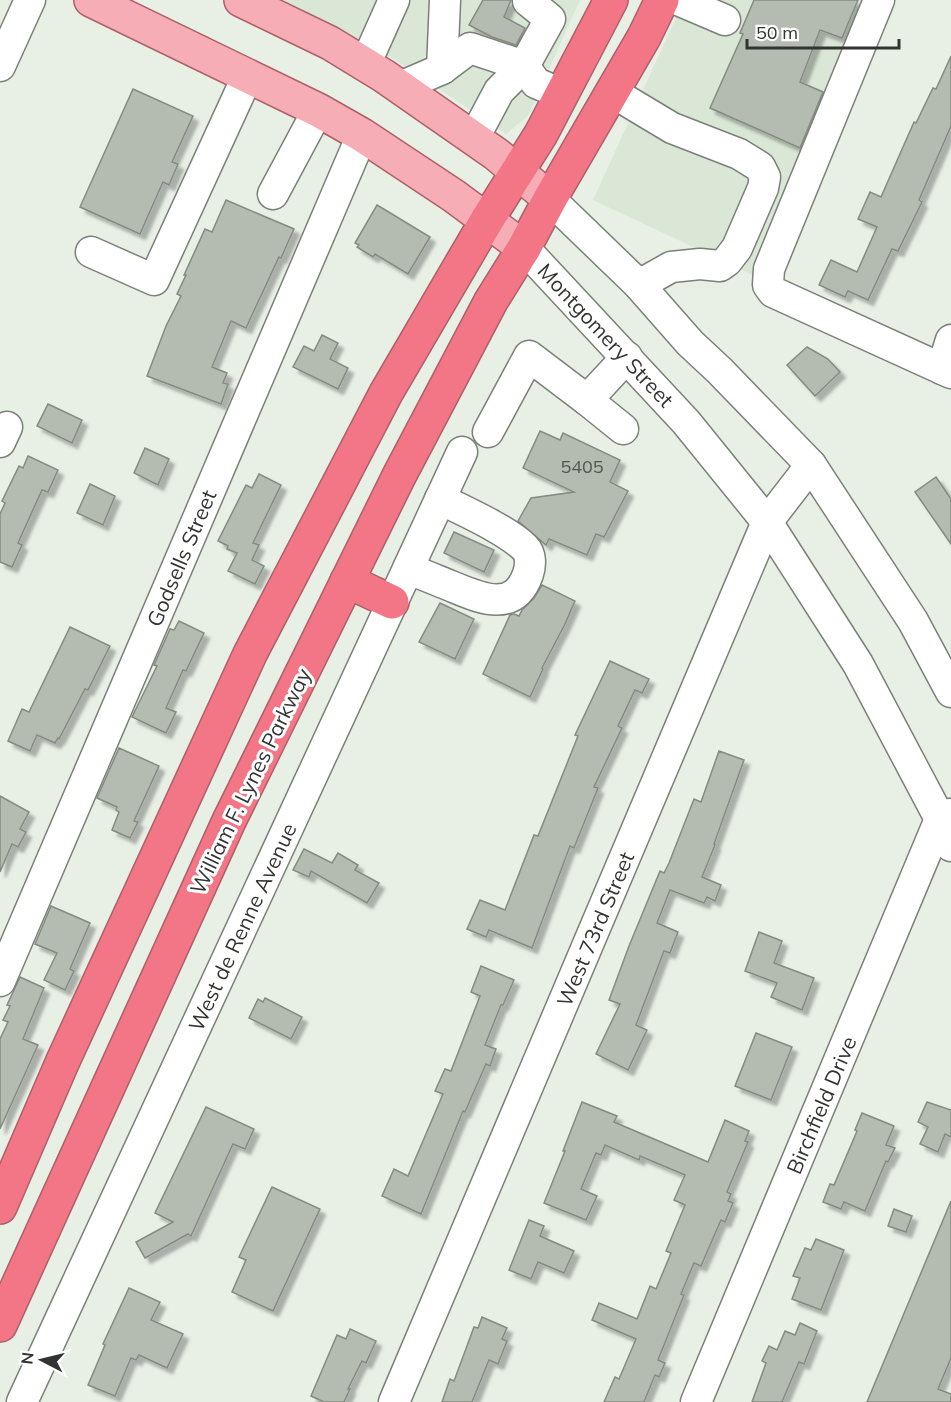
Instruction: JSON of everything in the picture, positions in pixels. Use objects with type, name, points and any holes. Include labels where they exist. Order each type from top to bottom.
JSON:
[{"type":"highway","points":[[0,1207],[87,1009],[250,654],[386,393],[487,220],[541,134],[611,0]]},
{"type":"highway","points":[[524,248],[662,0]]},
{"type":"highway","name":"William F. Lynes Parkway","points":[[0,1325],[229,821],[399,476],[491,301],[524,248]]},
{"type":"highway","points":[[347,581],[392,602]]},
{"type":"main road","name":"Montgomery Street","points":[[91,0],[248,75],[362,135],[454,196],[524,248]]},
{"type":"main road","points":[[241,0],[330,43],[365,64],[474,138],[518,171],[550,199]]},
{"type":"street","points":[[0,66],[30,0]]},
{"type":"street","points":[[365,64],[394,0]]},
{"type":"street","points":[[442,69],[445,0]]},
{"type":"street","points":[[678,0],[725,21]]},
{"type":"street","points":[[879,0],[769,269],[768,285],[773,292],[779,295],[946,371],[951,340]]},
{"type":"street","points":[[474,138],[499,91],[524,66],[550,19],[528,1]]},
{"type":"street","points":[[400,87],[442,69],[470,48],[524,66],[536,83],[562,94]]},
{"type":"street","points":[[91,252],[154,280],[248,75]]},
{"type":"street","points":[[612,92],[672,128],[739,154],[760,167],[765,177],[763,188],[736,248],[727,261],[720,266],[700,264],[671,267],[639,285]]},
{"type":"street","points":[[273,194],[318,110]]},
{"type":"street","name":"Godsells Street","points":[[0,981],[362,135]]},
{"type":"street","points":[[550,199],[639,285],[690,343],[811,465],[913,621],[949,684]]},
{"type":"street","name":"Montgomery Street","points":[[524,248],[686,422],[767,522],[858,664],[946,816],[951,846]]},
{"type":"street","points":[[488,432],[529,356],[623,429]]},
{"type":"street","points":[[587,400],[627,357]]},
{"type":"street","name":"West de Renne Avenue","points":[[22,1402],[462,452]]},
{"type":"street","name":"West 73rd Street","points":[[394,1402],[767,522],[811,465]]},
{"type":"street","points":[[408,568],[487,600],[502,600],[520,590],[529,572],[530,559],[527,549],[510,537],[440,499]]},
{"type":"street","name":"Birchfield Drive","points":[[696,1402],[946,816]]},
{"type":"shaded area","points":[[268,0],[580,0],[528,116],[506,134],[394,59]]},
{"type":"shaded area","points":[[684,0],[894,0],[774,285],[593,200]]},
{"type":"building","points":[[483,0],[511,0],[504,17],[525,28],[516,45],[492,37],[469,25]]},
{"type":"building","points":[[754,0],[858,0],[842,38],[820,30],[800,82],[823,92],[800,148],[710,108],[743,34],[740,33]]},
{"type":"building","points":[[951,56],[951,126],[919,200],[922,202],[898,251],[892,249],[868,300],[848,291],[845,297],[819,285],[831,260],[857,272],[877,227],[858,219],[870,192],[881,197],[914,122],[916,123],[933,88],[936,89]]},
{"type":"building","points":[[133,89],[193,116],[172,162],[178,164],[169,185],[163,182],[140,234],[80,207]]},
{"type":"building","points":[[226,200],[294,229],[246,328],[231,321],[212,367],[227,373],[223,383],[228,384],[221,404],[147,376],[166,326],[181,296],[177,294],[186,275],[184,275],[205,229],[212,232]]},
{"type":"building","points":[[377,205],[430,237],[408,274],[375,254],[373,257],[357,247],[359,245],[355,243]]},
{"type":"building","points":[[322,335],[338,343],[330,359],[348,368],[338,389],[293,367],[304,346],[314,351]]},
{"type":"building","points":[[807,347],[828,359],[840,372],[815,396],[787,365]]},
{"type":"building","points":[[48,404],[82,420],[72,443],[37,426]]},
{"type":"building","points":[[540,431],[560,440],[563,433],[620,460],[610,482],[628,491],[604,537],[596,534],[587,555],[549,539],[546,545],[518,521],[531,498],[574,492],[523,468]]},
{"type":"building","points":[[145,448],[169,459],[158,485],[134,473]]},
{"type":"building","points":[[28,456],[58,470],[48,492],[42,490],[18,543],[22,545],[12,567],[0,562],[0,514],[5,503],[2,501],[19,466],[23,468]]},
{"type":"building","points":[[259,474],[281,485],[253,543],[259,545],[252,560],[264,566],[255,584],[228,571],[237,553],[227,549],[228,546],[218,541],[246,485],[252,488]]},
{"type":"building","points":[[936,477],[951,499],[951,544],[915,492]]},
{"type":"building","points":[[90,484],[115,496],[103,525],[77,513]]},
{"type":"building","points":[[454,532],[494,550],[484,572],[444,553]]},
{"type":"building","points":[[542,585],[575,601],[530,697],[483,674],[510,615],[519,616]]},
{"type":"building","points":[[440,603],[474,619],[455,659],[419,642]]},
{"type":"building","points":[[179,621],[204,633],[186,671],[183,670],[166,708],[176,712],[166,733],[132,717],[157,666],[154,665],[170,629],[174,630]]},
{"type":"building","points":[[70,627],[110,646],[88,690],[85,689],[59,739],[55,743],[37,735],[30,751],[8,741],[22,709],[29,712]]},
{"type":"building","points":[[610,661],[649,679],[642,693],[635,690],[618,726],[622,728],[594,787],[598,788],[574,848],[570,846],[532,948],[489,930],[486,937],[467,929],[480,900],[505,910],[534,835],[538,836],[578,736],[575,735]]},
{"type":"building","points":[[119,748],[159,766],[134,821],[138,822],[130,838],[112,830],[119,812],[116,810],[117,807],[97,798]]},
{"type":"building","points":[[719,751],[744,760],[702,877],[721,885],[715,901],[707,897],[704,903],[670,890],[657,923],[678,932],[670,953],[664,951],[636,1025],[647,1030],[628,1070],[596,1054],[620,1004],[609,1000],[660,871],[664,873],[669,863],[694,799],[701,802]]},
{"type":"building","points":[[0,796],[29,812],[20,829],[26,832],[18,847],[12,844],[0,872]]},
{"type":"building","points":[[304,849],[332,863],[338,853],[358,865],[355,870],[379,883],[367,903],[311,871],[309,877],[293,870]]},
{"type":"building","points":[[51,906],[90,923],[70,969],[74,971],[65,990],[44,980],[57,953],[35,944]]},
{"type":"building","points":[[759,932],[782,941],[774,963],[814,978],[802,1010],[771,997],[777,983],[745,971]]},
{"type":"building","points":[[481,966],[514,980],[485,1045],[496,1049],[490,1066],[486,1064],[465,1112],[463,1111],[421,1214],[382,1196],[394,1169],[408,1176],[443,1094],[435,1091],[445,1069],[451,1071],[480,996],[471,992]]},
{"type":"building","points":[[20,977],[44,988],[23,1039],[38,1045],[0,1129],[0,1039],[8,1022],[3,1020],[10,1006],[7,1005]]},
{"type":"building","points":[[265,998],[302,1017],[291,1039],[249,1018],[258,999],[263,1002]]},
{"type":"building","points":[[756,1033],[792,1047],[771,1100],[735,1086]]},
{"type":"building","points":[[582,1102],[617,1116],[614,1122],[708,1162],[725,1120],[749,1131],[745,1141],[748,1142],[727,1192],[731,1194],[728,1201],[733,1203],[725,1222],[721,1220],[701,1266],[694,1263],[658,1360],[665,1363],[659,1377],[655,1375],[644,1402],[604,1402],[615,1377],[619,1379],[636,1339],[592,1320],[599,1303],[637,1319],[650,1286],[656,1289],[671,1253],[666,1251],[685,1205],[674,1200],[685,1175],[640,1156],[639,1160],[605,1145],[601,1155],[596,1153],[581,1189],[597,1196],[586,1220],[544,1203]]},
{"type":"building","points":[[927,1102],[951,1110],[951,1137],[945,1134],[938,1152],[920,1144],[928,1127],[918,1122]]},
{"type":"building","points":[[206,1107],[254,1129],[245,1149],[233,1144],[191,1236],[188,1234],[145,1258],[136,1242],[173,1222],[155,1213]]},
{"type":"building","points":[[862,1113],[894,1126],[886,1145],[895,1148],[888,1162],[886,1161],[865,1211],[844,1202],[841,1209],[823,1202],[830,1184],[834,1185],[857,1131],[855,1130]]},
{"type":"building","points":[[272,1187],[320,1209],[273,1311],[232,1292],[246,1260],[239,1257]]},
{"type":"building","points":[[951,1201],[951,1358],[938,1389],[951,1394],[951,1402],[867,1402]]},
{"type":"building","points":[[894,1209],[912,1216],[906,1232],[888,1226]]},
{"type":"building","points":[[529,1220],[544,1226],[540,1236],[574,1251],[564,1273],[538,1262],[531,1279],[509,1270]]},
{"type":"building","points":[[816,1239],[844,1250],[821,1310],[792,1299],[800,1278],[793,1276],[805,1248],[811,1250]]},
{"type":"building","points":[[129,1288],[160,1302],[151,1320],[183,1334],[167,1368],[139,1355],[136,1360],[131,1358],[115,1396],[88,1385],[105,1345],[103,1344]]},
{"type":"building","points":[[482,1317],[507,1328],[502,1339],[507,1341],[498,1364],[489,1360],[472,1402],[442,1402],[450,1379],[454,1381],[474,1327],[478,1328]]},
{"type":"building","points":[[800,1323],[817,1331],[804,1364],[799,1362],[782,1402],[752,1402],[766,1363],[762,1361],[769,1346],[777,1350],[785,1331],[795,1335]]},
{"type":"building","points":[[350,1329],[376,1341],[366,1363],[362,1361],[344,1402],[324,1402],[311,1396],[337,1335],[346,1339]]}]
